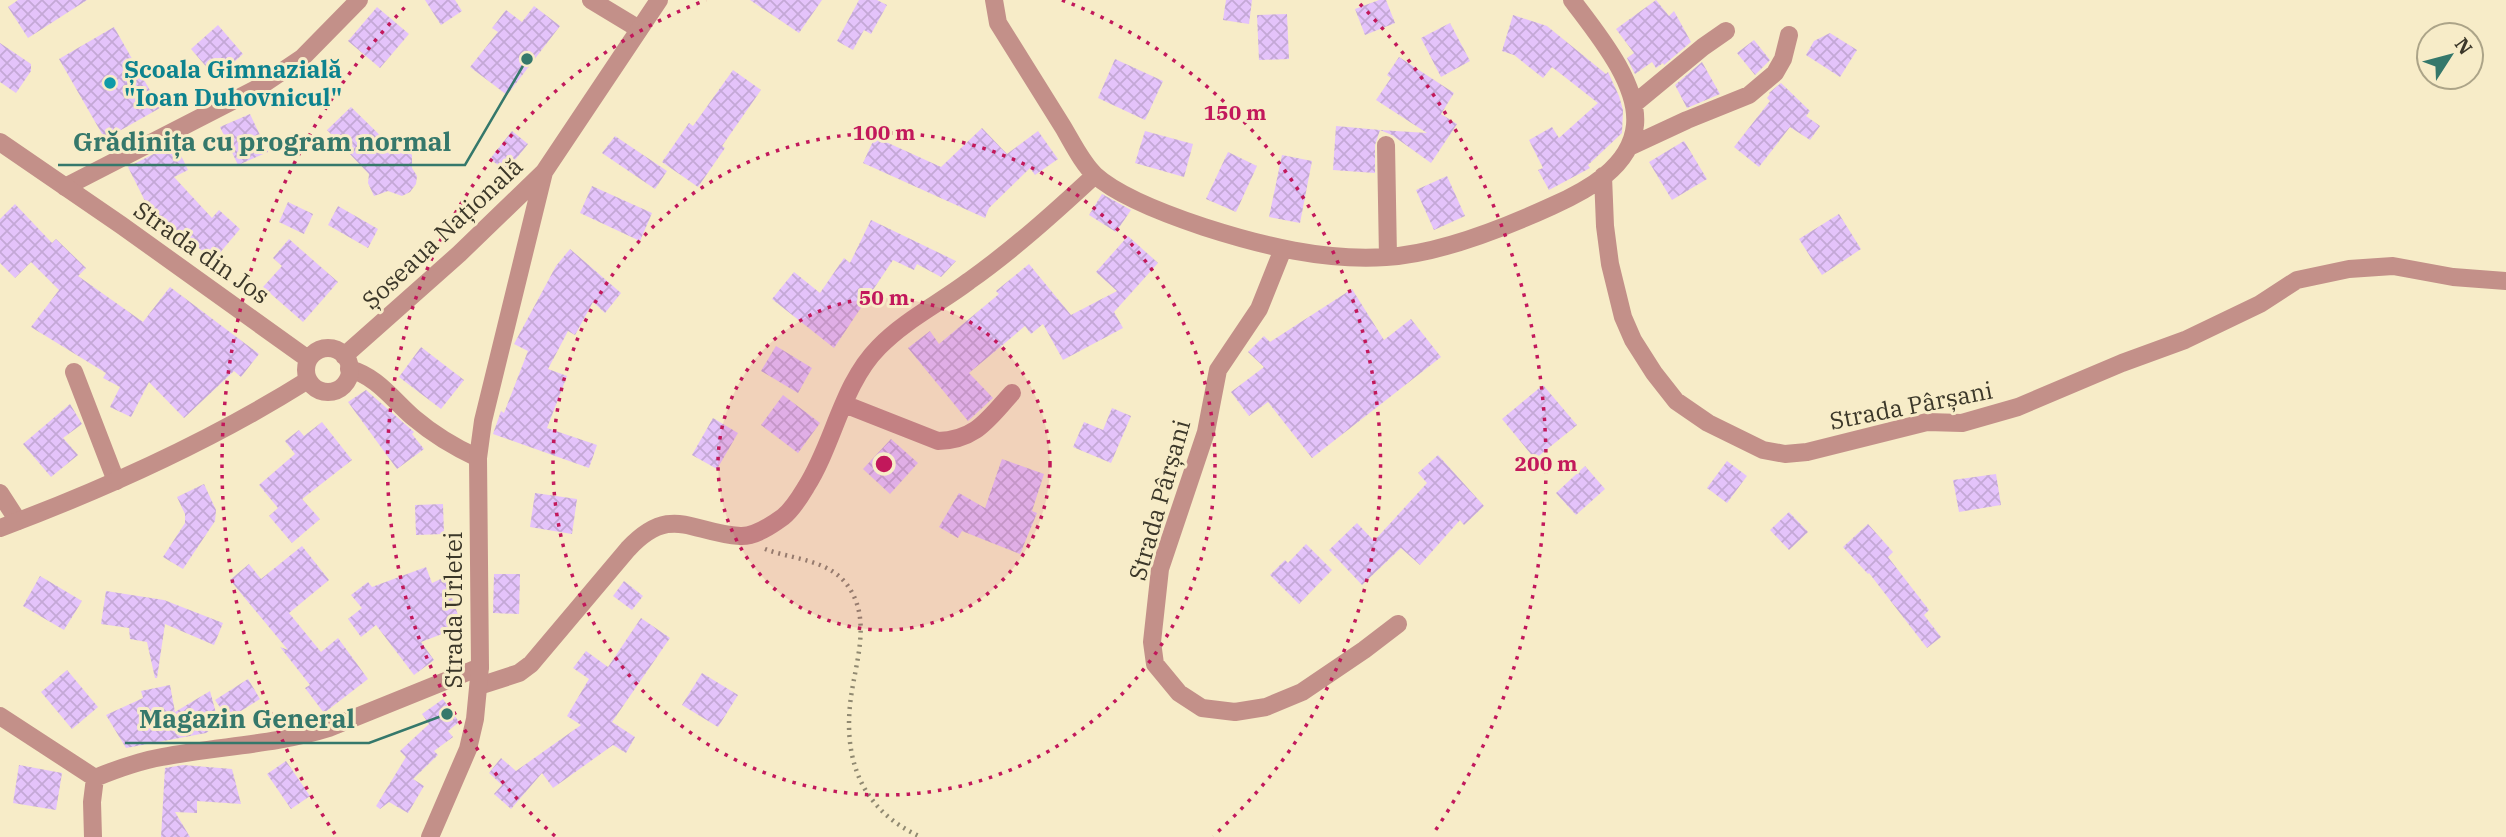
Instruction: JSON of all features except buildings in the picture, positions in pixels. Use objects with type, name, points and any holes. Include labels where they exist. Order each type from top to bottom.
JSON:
[{"type":"street","points":[[65,187],[257,89],[302,58],[359,0]]},
{"type":"street","points":[[591,0],[639,29]]},
{"type":"street","name":"Șoseaua Națională","points":[[308,380],[318,390],[333,392],[345,383],[347,363],[544,172],[659,0]]},
{"type":"street","points":[[994,0],[998,23],[1095,175],[1128,195],[1176,218],[1283,249],[1348,257],[1388,257],[1451,245],[1516,223],[1569,198],[1620,162],[1631,146],[1635,125],[1634,104],[1620,70],[1572,0]]},
{"type":"street","points":[[1634,104],[1726,31]]},
{"type":"street","points":[[1631,146],[1749,95],[1775,73],[1783,59],[1789,35]]},
{"type":"street","name":"Strada din Jos","points":[[0,142],[308,359]]},
{"type":"street","points":[[1386,145],[1388,257]]},
{"type":"street","name":"Strada Urletei","points":[[430,837],[467,749],[475,719],[480,667],[478,458],[483,421],[544,172]]},
{"type":"street","points":[[479,686],[519,673],[531,664],[641,535],[659,525],[679,523],[742,536],[758,532],[786,515],[812,478],[844,404],[865,363],[879,347],[899,328],[1013,250],[1095,175]]},
{"type":"street","name":"Strada Pârșani","points":[[1603,176],[1610,264],[1623,317],[1633,340],[1654,373],[1676,401],[1707,423],[1763,450],[1785,454],[1807,452],[1927,422],[1962,423],[2018,408],[2122,363],[2185,340],[2260,304],[2297,280],[2349,269],[2393,266],[2453,277],[2506,281]]},
{"type":"street","name":"Strada Pârșani","points":[[1283,249],[1258,309],[1218,370],[1206,432],[1160,569],[1152,642],[1155,664],[1179,693],[1202,708],[1235,712],[1266,707],[1303,692],[1398,624]]},
{"type":"street","points":[[0,528],[116,481],[243,419],[308,380],[308,359],[325,348],[332,349],[374,381],[412,417],[436,435],[478,458]]},
{"type":"street","points":[[74,372],[116,481]]},
{"type":"street","points":[[844,404],[938,441],[954,440],[970,435],[982,426],[1012,393]]},
{"type":"street","points":[[0,493],[18,521]]},
{"type":"street","points":[[95,778],[161,757],[303,736],[480,667]]},
{"type":"street","points":[[0,716],[95,778]]},
{"type":"street","points":[[93,837],[92,802],[95,778]]},
{"type":"path","points":[[742,536],[768,550],[828,568],[844,581],[858,604],[861,631],[850,706],[852,754],[862,786],[877,808],[921,837]]},
{"type":"place","name":"Grădinița cu program normal","points":[[527,59]]},
{"type":"place","name":"Școala Gimnazială \"Ioan Duhovnicul\"","points":[[110,83]]},
{"type":"place","name":"Magazin General","points":[[447,714]]}]
